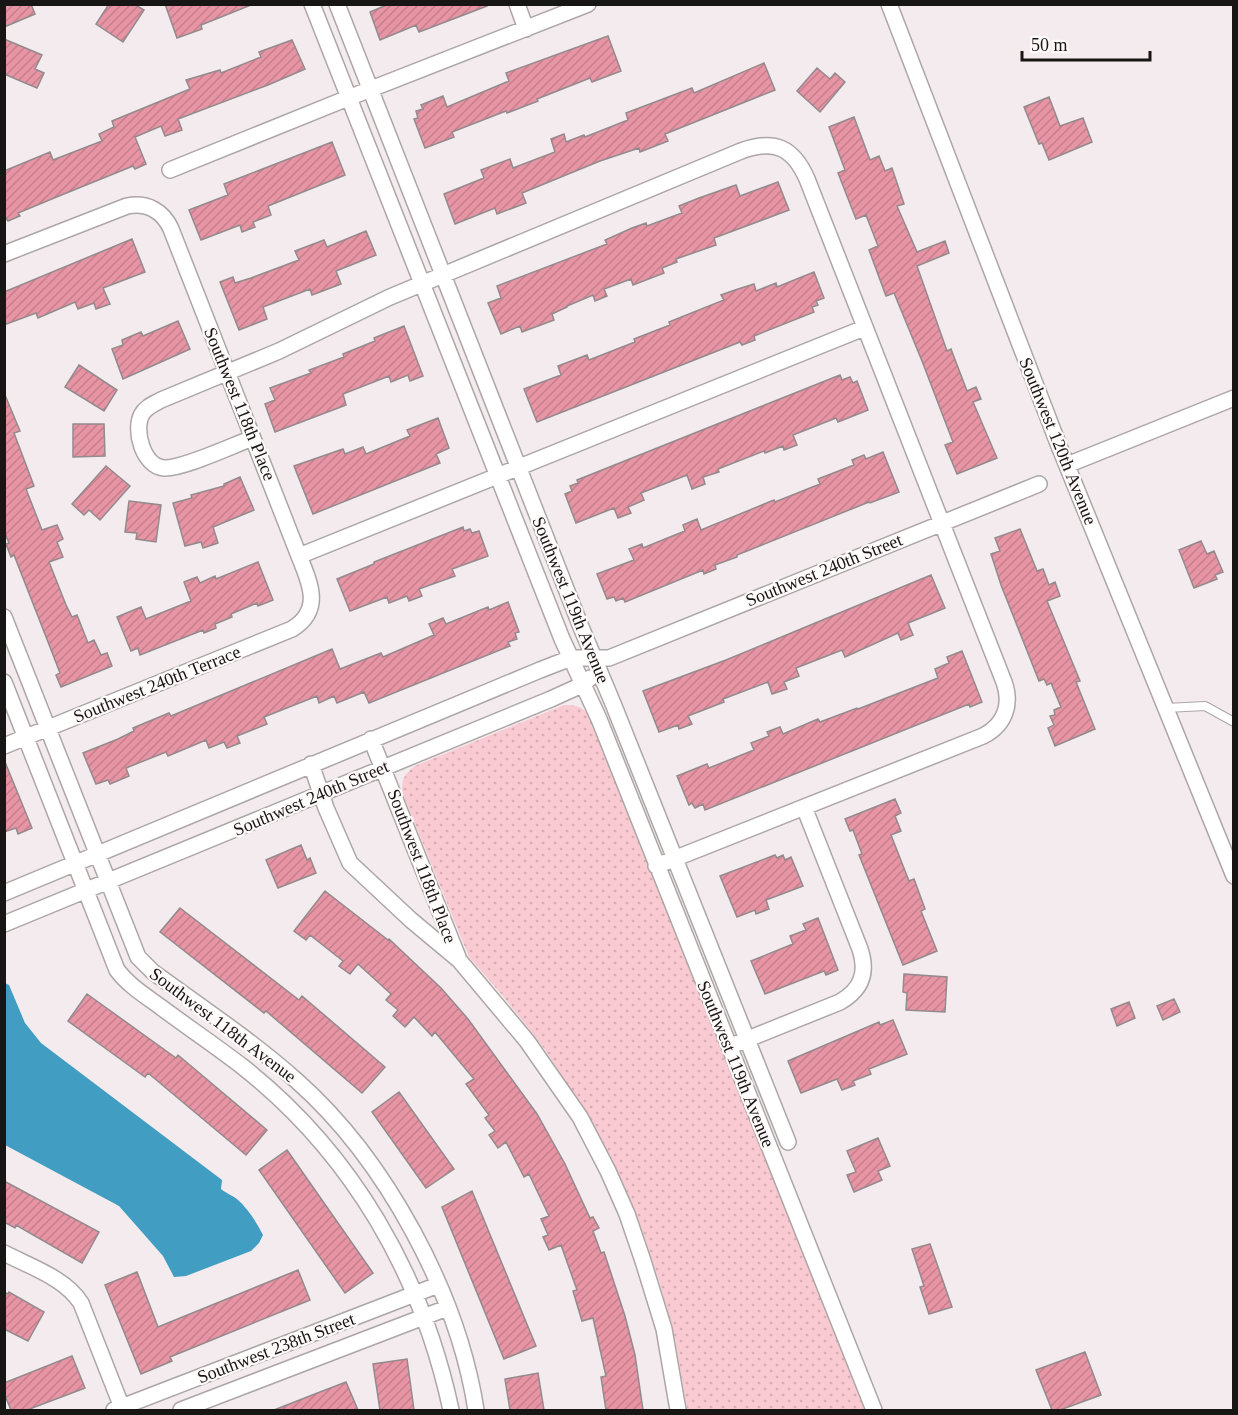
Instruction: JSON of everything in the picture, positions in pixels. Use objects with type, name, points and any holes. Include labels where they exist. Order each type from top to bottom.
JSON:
[{"type":"street","name":"Southwest 119th Avenue","points":[[312,4],[561,639],[584,684],[874,1410]]},
{"type":"street","name":"Southwest 119th Avenue","points":[[337,4],[518,467],[601,662],[674,858],[788,1142]]},
{"type":"street","points":[[517,4],[526,29]]},
{"type":"street","points":[[170,170],[588,4]]},
{"type":"street","name":"Southwest 120th Avenue","points":[[889,4],[1067,465],[1233,876]]},
{"type":"street","points":[[253,438],[174,467],[158,466],[144,451],[139,426],[146,408],[279,351],[378,302],[741,151],[759,145],[773,145],[788,152],[803,171],[1007,689],[1008,701],[1004,716],[994,729],[983,736],[656,866]]},
{"type":"street","name":"Southwest 118th Place","points":[[4,254],[131,205],[144,206],[162,215],[169,224],[300,556],[312,594],[306,615]]},
{"type":"street","points":[[300,556],[864,328]]},
{"type":"street","points":[[1067,465],[1233,398]]},
{"type":"street","name":"Southwest 240th Street","points":[[4,924],[584,684],[601,662],[1039,484]]},
{"type":"street","name":"Southwest 240th Terrace","points":[[4,746],[284,633],[295,627],[306,615]]},
{"type":"street","name":"Southwest 118th Avenue","points":[[4,617],[107,883],[141,961],[298,1081],[339,1126],[384,1184],[420,1246],[438,1285],[466,1364],[476,1410]]},
{"type":"street","name":"Southwest 240th Street","points":[[4,893],[571,658],[601,662]]},
{"type":"street","name":"Southwest 118th Avenue","points":[[4,682],[111,958],[121,974],[137,990],[256,1077],[309,1128],[347,1173],[364,1196],[416,1293],[438,1356],[451,1410]]},
{"type":"street","name":"Southwest 118th Place","points":[[371,739],[459,960]]},
{"type":"street","name":"Southwest 118th Place","points":[[311,764],[350,863],[411,920],[459,960],[511,1020],[545,1064],[594,1143],[627,1214],[654,1293],[672,1367],[678,1410]]},
{"type":"street","points":[[729,1047],[840,1002],[850,996],[862,981],[863,958],[804,807]]},
{"type":"street","points":[[411,920],[427,915],[434,899]]},
{"type":"street","points":[[4,1253],[64,1284],[74,1292],[81,1303],[120,1410]]},
{"type":"street","name":"Southwest 238th Street","points":[[120,1410],[438,1285]]},
{"type":"street","name":"Southwest 238th Street","points":[[181,1410],[447,1308]]},
{"type":"lane","points":[[1166,708],[1205,706],[1233,722]]},
{"type":"shaded area","points":[[564,705],[579,707],[591,717],[867,1410],[687,1410],[675,1339],[660,1284],[643,1233],[621,1179],[594,1127],[546,1051],[469,957],[403,794],[403,781],[415,766]]},
{"type":"water","points":[[5,983],[9,985],[25,1023],[41,1043],[222,1180],[221,1189],[245,1207],[263,1235],[251,1251],[186,1276],[174,1277],[163,1256],[119,1206],[5,1145]]},
{"type":"building","points":[[4,4],[31,4],[35,14],[4,27]]},
{"type":"building","points":[[109,4],[134,4],[144,10],[123,42],[96,24]]},
{"type":"building","points":[[165,4],[251,5],[201,25],[202,29],[177,38]]},
{"type":"building","points":[[389,4],[486,4],[487,6],[419,32],[416,25],[380,40],[370,12]]},
{"type":"building","points":[[608,36],[621,71],[592,82],[590,78],[537,99],[538,101],[452,132],[454,137],[425,148],[414,119],[418,118],[416,111],[423,109],[421,105],[443,96],[447,107],[509,81],[506,73]]},
{"type":"building","points":[[4,39],[42,55],[35,69],[44,73],[37,88],[4,74]]},
{"type":"building","points":[[292,40],[305,69],[178,119],[182,130],[165,136],[161,126],[135,137],[146,164],[135,169],[133,166],[59,196],[18,213],[20,216],[8,221],[4,218],[4,171],[50,152],[53,160],[102,141],[99,134],[114,127],[112,121],[190,89],[186,80],[220,70],[221,73],[261,57],[259,52]]},
{"type":"building","points":[[764,63],[775,90],[665,134],[668,141],[640,152],[639,148],[600,161],[522,193],[526,203],[497,214],[495,208],[455,224],[444,194],[484,178],[481,170],[510,159],[513,168],[555,152],[551,139],[564,134],[566,142],[584,135],[585,137],[628,120],[626,113],[692,88],[694,93]]},
{"type":"building","points":[[817,68],[830,79],[835,73],[845,82],[820,112],[797,91]]},
{"type":"building","points":[[1049,97],[1060,126],[1083,118],[1092,142],[1049,160],[1042,143],[1039,144],[1024,107]]},
{"type":"building","points":[[854,117],[870,160],[879,156],[885,171],[892,168],[904,204],[897,206],[917,252],[945,241],[949,253],[917,266],[947,351],[951,349],[967,391],[976,387],[981,399],[973,402],[997,458],[957,474],[945,445],[953,442],[922,361],[894,293],[886,296],[869,250],[878,246],[866,215],[856,219],[838,173],[845,170],[829,127]]},
{"type":"building","points":[[332,142],[345,175],[268,206],[271,215],[253,222],[255,227],[242,232],[240,225],[201,240],[189,210],[228,195],[224,184]]},
{"type":"building","points":[[778,182],[789,210],[714,238],[716,245],[676,259],[677,262],[662,268],[664,273],[633,285],[631,279],[604,289],[607,296],[595,301],[593,295],[567,306],[552,314],[554,320],[522,332],[520,326],[501,334],[488,303],[501,298],[497,286],[607,244],[605,240],[632,228],[646,223],[647,226],[682,213],[679,206],[699,198],[736,185],[740,196]]},
{"type":"building","points":[[366,231],[376,255],[336,271],[341,284],[312,295],[310,289],[263,307],[267,319],[239,330],[220,282],[233,277],[235,283],[251,278],[299,260],[295,251],[324,240],[327,247]]},
{"type":"building","points":[[132,239],[145,272],[103,288],[110,304],[96,309],[94,303],[78,309],[75,302],[38,318],[36,313],[4,325],[4,292]]},
{"type":"building","points":[[814,272],[824,298],[816,301],[818,305],[812,307],[814,312],[754,336],[755,340],[742,345],[740,342],[537,422],[524,389],[561,375],[558,366],[587,355],[589,360],[635,342],[634,339],[670,325],[669,322],[724,300],[721,295],[754,284],[756,291],[776,283],[777,287]]},
{"type":"building","points":[[178,321],[190,349],[123,379],[112,349],[123,345],[122,340],[141,332],[143,336]]},
{"type":"building","points":[[404,326],[423,376],[410,381],[408,375],[391,382],[389,376],[343,394],[346,405],[275,432],[265,404],[275,400],[270,388],[311,373],[309,370],[344,357],[343,354]]},
{"type":"building","points":[[79,365],[117,390],[104,411],[65,387]]},
{"type":"building","points":[[840,375],[842,380],[850,377],[853,383],[857,381],[868,410],[838,422],[836,418],[793,435],[797,445],[784,450],[783,446],[765,453],[764,451],[718,469],[719,472],[703,477],[705,484],[692,489],[687,475],[641,493],[644,500],[628,507],[631,513],[618,518],[614,508],[576,523],[565,494],[572,491],[570,486],[578,483],[577,480]]},
{"type":"building","points":[[5,395],[20,431],[14,433],[34,486],[26,489],[42,530],[57,525],[63,539],[57,542],[63,557],[49,562],[72,617],[77,615],[88,643],[94,640],[101,655],[107,653],[112,666],[61,687],[56,675],[60,673],[50,647],[14,555],[11,557],[6,544],[9,543],[4,531]]},
{"type":"building","points":[[438,418],[449,448],[436,454],[440,463],[313,514],[294,466],[343,449],[345,454],[363,447],[366,454],[410,436],[407,430]]},
{"type":"building","points":[[73,424],[104,424],[105,456],[73,457]]},
{"type":"building","points":[[883,452],[899,492],[737,555],[737,557],[715,565],[716,569],[704,574],[703,570],[625,602],[623,598],[616,601],[614,597],[607,599],[597,574],[634,560],[629,549],[642,544],[643,548],[685,531],[683,525],[697,519],[701,530],[774,500],[775,502],[820,484],[818,479],[854,465],[852,460],[864,455],[866,459]]},
{"type":"building","points":[[106,466],[130,486],[100,520],[89,510],[84,515],[72,504]]},
{"type":"building","points":[[240,477],[254,510],[213,527],[218,543],[203,548],[201,542],[185,546],[173,503],[192,498],[191,495],[224,486]]},
{"type":"building","points":[[129,501],[161,505],[156,542],[136,539],[137,533],[125,532]]},
{"type":"building","points":[[463,527],[464,531],[470,529],[472,533],[479,531],[488,556],[452,569],[455,576],[419,589],[422,596],[409,601],[407,596],[389,603],[387,597],[350,611],[337,579]]},
{"type":"building","points":[[1020,529],[1037,571],[1043,569],[1049,585],[1055,582],[1060,596],[1047,601],[1080,681],[1076,682],[1095,729],[1055,746],[1048,728],[1054,725],[1050,716],[1055,715],[1054,710],[1061,707],[1051,683],[1047,685],[1044,679],[1039,681],[991,554],[1000,551],[995,538]]},
{"type":"building","points":[[1201,541],[1207,554],[1214,551],[1223,572],[1215,575],[1217,579],[1194,588],[1179,550]]},
{"type":"building","points":[[258,562],[273,600],[258,606],[257,603],[231,614],[232,617],[215,624],[216,628],[204,633],[203,630],[140,655],[138,648],[131,651],[117,617],[141,607],[146,619],[191,601],[184,582],[197,577],[200,583],[215,576],[216,579]]},
{"type":"building","points":[[931,575],[945,608],[908,623],[913,635],[901,640],[898,633],[845,657],[842,650],[796,668],[799,676],[784,682],[787,689],[772,694],[768,682],[723,699],[724,702],[688,716],[692,724],[679,729],[678,725],[659,732],[643,691],[726,660]]},
{"type":"building","points":[[508,602],[519,632],[515,633],[517,639],[508,642],[510,646],[369,703],[364,692],[337,703],[334,696],[319,703],[317,696],[264,717],[267,724],[237,736],[240,743],[227,748],[224,742],[209,748],[206,740],[168,756],[166,752],[126,768],[129,776],[110,784],[108,780],[96,784],[83,753],[134,731],[133,728],[169,713],[171,716],[332,649],[340,669],[381,653],[383,657],[434,635],[429,624],[443,618],[446,624],[488,607],[489,610]]},
{"type":"building","points":[[962,651],[982,702],[970,707],[969,704],[705,810],[703,804],[695,808],[692,803],[689,805],[677,776],[707,764],[709,768],[754,750],[751,743],[769,736],[767,732],[780,727],[783,734],[818,719],[820,722],[938,678],[935,669],[949,663],[947,657]]},
{"type":"building","points":[[5,762],[32,828],[18,834],[16,828],[4,832]]},
{"type":"building","points":[[895,799],[901,813],[895,816],[901,831],[891,835],[909,881],[914,879],[925,909],[921,911],[937,951],[903,965],[859,855],[862,854],[853,830],[850,831],[845,819]]},
{"type":"building","points":[[301,845],[316,873],[278,888],[266,860]]},
{"type":"building","points":[[775,855],[777,858],[783,855],[785,860],[791,857],[803,886],[766,900],[769,909],[756,914],[755,910],[737,917],[720,876]]},
{"type":"building","points":[[325,891],[389,939],[441,988],[468,1019],[537,1114],[565,1164],[590,1218],[593,1217],[599,1228],[593,1231],[601,1253],[604,1252],[625,1316],[635,1355],[643,1410],[606,1410],[601,1377],[606,1376],[593,1318],[582,1321],[573,1291],[577,1290],[561,1245],[549,1250],[543,1237],[548,1235],[541,1219],[549,1216],[529,1174],[524,1177],[506,1142],[498,1148],[489,1135],[495,1131],[485,1118],[489,1115],[466,1084],[474,1079],[435,1032],[432,1036],[414,1017],[405,1027],[393,1016],[398,1010],[386,1000],[391,994],[358,964],[350,974],[339,966],[343,961],[310,935],[306,940],[294,931]]},
{"type":"building","points":[[180,908],[299,1000],[302,996],[385,1067],[362,1093],[266,1011],[264,1013],[160,932]]},
{"type":"building","points":[[818,918],[838,970],[826,975],[824,971],[765,994],[751,961],[793,944],[790,936],[806,930],[803,924]]},
{"type":"building","points":[[904,974],[947,977],[945,1012],[906,1010],[907,993],[903,992]]},
{"type":"building","points":[[87,994],[176,1058],[178,1055],[267,1130],[246,1155],[148,1073],[145,1077],[68,1021]]},
{"type":"building","points":[[1174,999],[1180,1012],[1163,1020],[1157,1006]]},
{"type":"building","points":[[1129,1002],[1135,1018],[1117,1026],[1111,1009]]},
{"type":"building","points":[[893,1020],[907,1054],[869,1069],[871,1074],[853,1081],[855,1085],[842,1090],[837,1079],[801,1093],[788,1061],[879,1022],[880,1025]]},
{"type":"building","points":[[399,1092],[454,1169],[426,1188],[372,1112]]},
{"type":"building","points":[[878,1138],[890,1166],[878,1171],[882,1180],[854,1192],[847,1175],[856,1172],[847,1151]]},
{"type":"building","points":[[287,1150],[373,1273],[345,1293],[259,1170]]},
{"type":"building","points":[[4,1181],[99,1232],[82,1263],[16,1225],[15,1228],[4,1222]]},
{"type":"building","points":[[472,1191],[536,1346],[504,1359],[442,1207]]},
{"type":"building","points":[[930,1244],[952,1307],[929,1314],[920,1287],[924,1286],[912,1249]]},
{"type":"building","points":[[298,1270],[310,1300],[170,1357],[172,1361],[141,1374],[105,1285],[137,1272],[158,1327]]},
{"type":"building","points":[[4,1292],[8,1294],[9,1292],[44,1312],[28,1341],[4,1329]]},
{"type":"building","points":[[1085,1352],[1101,1395],[1060,1410],[1052,1410],[1036,1370]]},
{"type":"building","points":[[72,1356],[85,1388],[27,1410],[11,1410],[4,1393],[4,1383]]},
{"type":"building","points":[[407,1359],[414,1410],[380,1410],[373,1364]]},
{"type":"building","points":[[538,1373],[544,1410],[510,1410],[505,1379]]},
{"type":"building","points":[[346,1382],[358,1410],[274,1410],[320,1392]]}]
